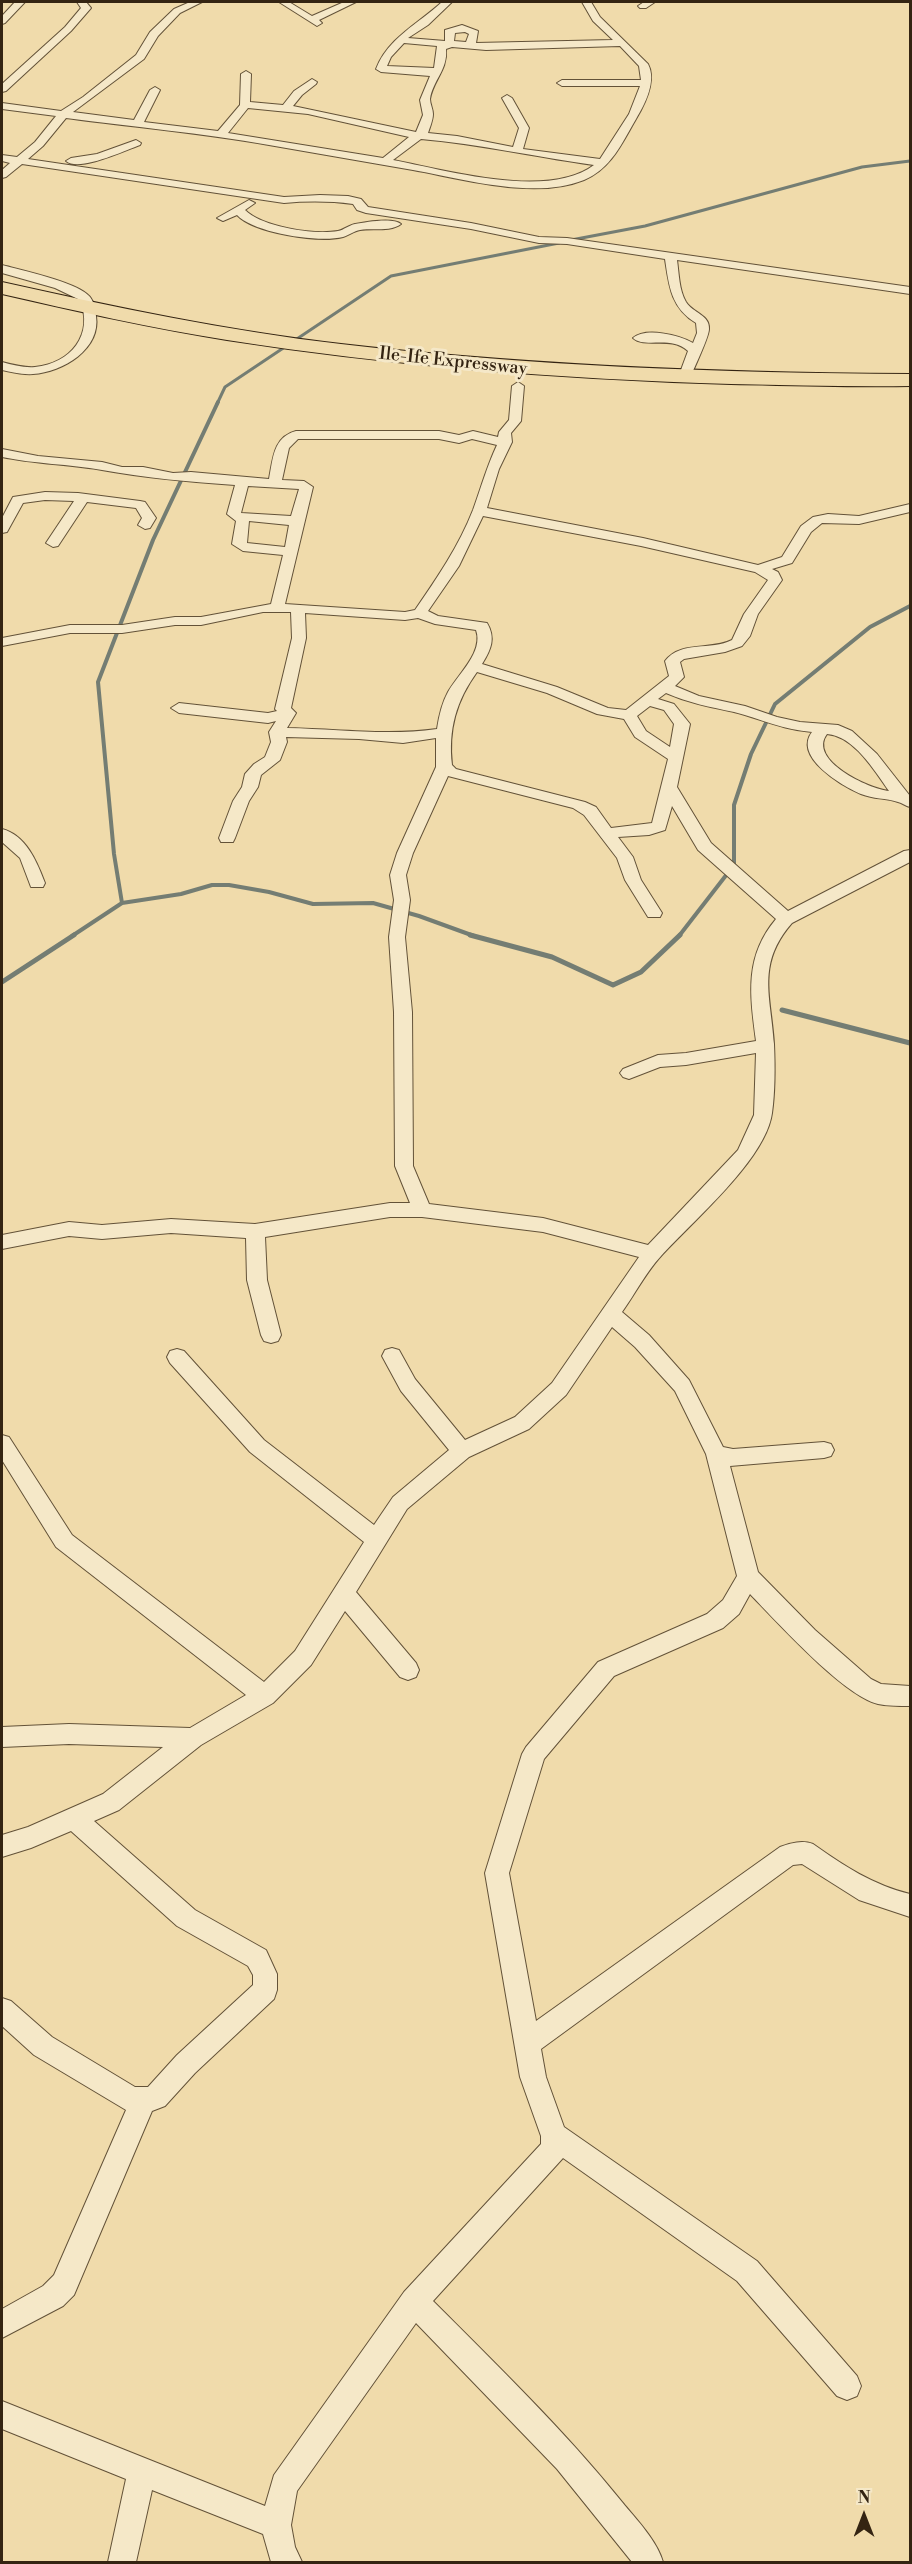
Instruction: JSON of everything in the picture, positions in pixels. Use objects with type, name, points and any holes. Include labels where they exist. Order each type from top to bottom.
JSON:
[{"type":"highway","name":"Ile-Ife Expressway","points":[[2,288],[77,321],[114,334]]},
{"type":"highway","name":"Ile-Ife Expressway","points":[[2,308],[77,321],[256,338],[381,355],[678,383],[910,397]]},
{"type":"highway","name":"Ile-Ife Expressway","points":[[205,350],[331,368],[518,386],[910,380]]},
{"type":"street","points":[[2,21],[20,2]]},
{"type":"street","points":[[2,89],[68,29],[83,4],[98,2]]},
{"type":"street","points":[[2,175],[39,144],[63,114],[87,99],[140,57],[154,34],[177,11],[197,2]]},
{"type":"street","points":[[284,2],[315,21],[351,2]]},
{"type":"street","points":[[447,2],[425,23],[402,37],[402,40],[386,56],[381,69],[432,73],[438,70],[442,59],[441,48],[454,43],[517,47],[620,43]]},
{"type":"street","points":[[2,106],[221,135],[492,181],[524,184],[568,182],[586,175],[603,163],[639,104],[644,83],[645,68],[629,48],[620,43],[596,16],[587,2]]},
{"type":"street","points":[[448,45],[452,34],[449,32],[458,28],[471,30],[474,33],[470,45]]},
{"type":"street","points":[[402,40],[448,45]]},
{"type":"street","points":[[385,162],[423,132],[428,115],[426,100],[435,75],[432,73]]},
{"type":"street","points":[[221,135],[245,105],[246,74]]},
{"type":"street","points":[[286,108],[298,93],[312,82]]},
{"type":"street","points":[[562,83],[644,83]]},
{"type":"street","points":[[138,123],[155,90]]},
{"type":"street","points":[[507,98],[524,128],[517,151]]},
{"type":"street","points":[[245,105],[286,108],[357,120],[417,135],[603,163]]},
{"type":"street","points":[[47,164],[99,158],[136,143]]},
{"type":"street","points":[[2,158],[284,200],[313,196],[357,201],[361,208],[366,210],[471,226],[539,240],[560,240],[910,291]]},
{"type":"street","points":[[223,218],[262,195]]},
{"type":"street","points":[[238,210],[248,220],[300,234],[341,234],[370,225],[393,225],[399,222],[401,217]]},
{"type":"street","points":[[670,256],[681,307],[691,316],[702,321],[705,333],[678,383]]},
{"type":"street","points":[[2,270],[70,290],[85,298],[77,321],[89,336],[62,362],[46,369],[24,372],[2,366]]},
{"type":"street","points":[[639,338],[673,340],[690,346],[694,351]]},
{"type":"street","points":[[420,613],[452,566],[479,511],[492,469],[505,442],[505,432],[515,421],[518,386]]},
{"type":"street","points":[[275,482],[282,444],[288,437],[296,435],[439,435],[459,438],[473,435],[481,439],[505,442]]},
{"type":"street","points":[[2,453],[38,460],[102,466],[122,471],[143,471],[173,477],[275,482],[300,499],[291,552],[278,594],[278,608]]},
{"type":"street","points":[[243,481],[234,514],[238,518],[295,520]]},
{"type":"street","points":[[2,529],[18,500],[28,496],[83,498],[140,505],[149,518],[145,525]]},
{"type":"street","points":[[52,543],[83,498]]},
{"type":"street","points":[[759,569],[787,560],[806,529],[818,520],[828,518],[859,520],[910,508]]},
{"type":"street","points":[[474,666],[562,694],[599,712],[629,715],[677,677],[672,661],[678,656],[684,652],[709,651],[733,646],[741,640],[750,615],[775,580],[773,575],[759,569],[643,542],[479,511]]},
{"type":"street","points":[[243,517],[239,544],[243,547],[291,552]]},
{"type":"street","points":[[2,642],[56,630],[122,629],[175,621],[201,621],[244,610],[278,608],[405,616],[420,613],[435,620],[482,626],[487,632],[474,666],[455,693],[448,712],[442,753],[444,767],[405,853],[398,875],[402,900],[397,937],[403,1012],[404,1166],[422,1210]]},
{"type":"street","points":[[288,713],[283,708],[299,638],[298,608]]},
{"type":"street","points":[[665,687],[695,700],[740,709],[773,721],[800,727],[824,728],[847,734],[872,757],[906,800]]},
{"type":"street","points":[[607,833],[649,830],[659,826],[670,807],[669,787],[682,724],[669,707],[649,701]]},
{"type":"street","points":[[179,708],[268,718],[288,713]]},
{"type":"street","points":[[227,838],[241,801],[250,787],[253,774],[259,767],[272,760],[279,742],[277,732],[288,713]]},
{"type":"street","points":[[629,715],[640,734],[676,757]]},
{"type":"street","points":[[824,728],[815,734],[813,745],[819,757],[844,780],[876,794],[906,800]]},
{"type":"street","points":[[277,732],[359,734],[403,738],[446,732]]},
{"type":"street","points":[[444,767],[450,772],[579,805],[590,811],[625,857],[633,880],[654,913]]},
{"type":"street","points":[[670,807],[698,831],[704,846],[786,919]]},
{"type":"street","points":[[2,834],[27,856],[37,883]]},
{"type":"street","points":[[2,1846],[111,1802],[193,1738],[265,1696],[303,1658],[400,1503],[462,1451],[522,1423],[559,1389],[652,1253],[746,1154],[762,1115],[765,1045],[758,991],[768,941],[786,919],[881,872],[910,855]]},
{"type":"street","points":[[629,1073],[658,1061],[686,1059],[765,1045]]},
{"type":"street","points":[[2,1242],[69,1229],[102,1232],[171,1226],[255,1231],[390,1210],[422,1210],[543,1226],[652,1253]]},
{"type":"street","points":[[255,1231],[257,1280],[272,1335]]},
{"type":"street","points":[[610,1314],[642,1341],[682,1386],[716,1454],[748,1577],[807,1637],[863,1686],[879,1694],[910,1696]]},
{"type":"street","points":[[392,1356],[408,1385],[462,1451]]},
{"type":"street","points":[[177,1357],[257,1446],[376,1539]]},
{"type":"street","points":[[2,1443],[64,1541],[265,1696]]},
{"type":"street","points":[[716,1454],[733,1458],[824,1450]]},
{"type":"street","points":[[288,2562],[282,2553],[276,2525],[284,2485],[414,2302],[554,2149],[554,2136],[533,2077],[497,1873],[534,1754],[606,1669],[715,1621],[731,1607],[748,1577]]},
{"type":"street","points":[[343,1593],[408,1670]]},
{"type":"street","points":[[2,1737],[69,1734],[193,1738]]},
{"type":"street","points":[[2,2010],[43,2046],[131,2099],[143,2102],[156,2097],[186,2064],[265,1990],[265,1974],[256,1958],[186,1918],[74,1818]]},
{"type":"street","points":[[527,2043],[788,1855],[805,1852],[844,1881],[885,1899],[910,1905]]},
{"type":"street","points":[[2,2324],[53,2296],[64,2285],[143,2102]]},
{"type":"street","points":[[554,2136],[747,2271],[847,2386]]},
{"type":"street","points":[[414,2302],[524,2411],[628,2532],[649,2562]]},
{"type":"street","points":[[2,2415],[276,2525]]},
{"type":"street","points":[[122,2562],[142,2472]]},
{"type":"waterway","points":[[571,240],[645,226],[862,167],[910,161]]},
{"type":"waterway","points":[[217,404],[225,387],[391,276],[559,243]]},
{"type":"waterway","points":[[122,903],[114,854],[98,682],[153,540],[218,402]]},
{"type":"waterway","points":[[679,936],[734,865],[734,805],[751,754],[775,704],[870,627],[910,606]]},
{"type":"waterway","points":[[122,903],[181,894],[212,885],[229,885],[269,892],[313,904],[373,903],[419,916],[474,936]]},
{"type":"waterway","points":[[72,936],[122,903]]},
{"type":"waterway","points":[[2,982],[74,935]]},
{"type":"waterway","points":[[470,935],[552,957],[613,985],[641,972],[679,936]]},
{"type":"waterway","points":[[782,1010],[910,1043]]}]
